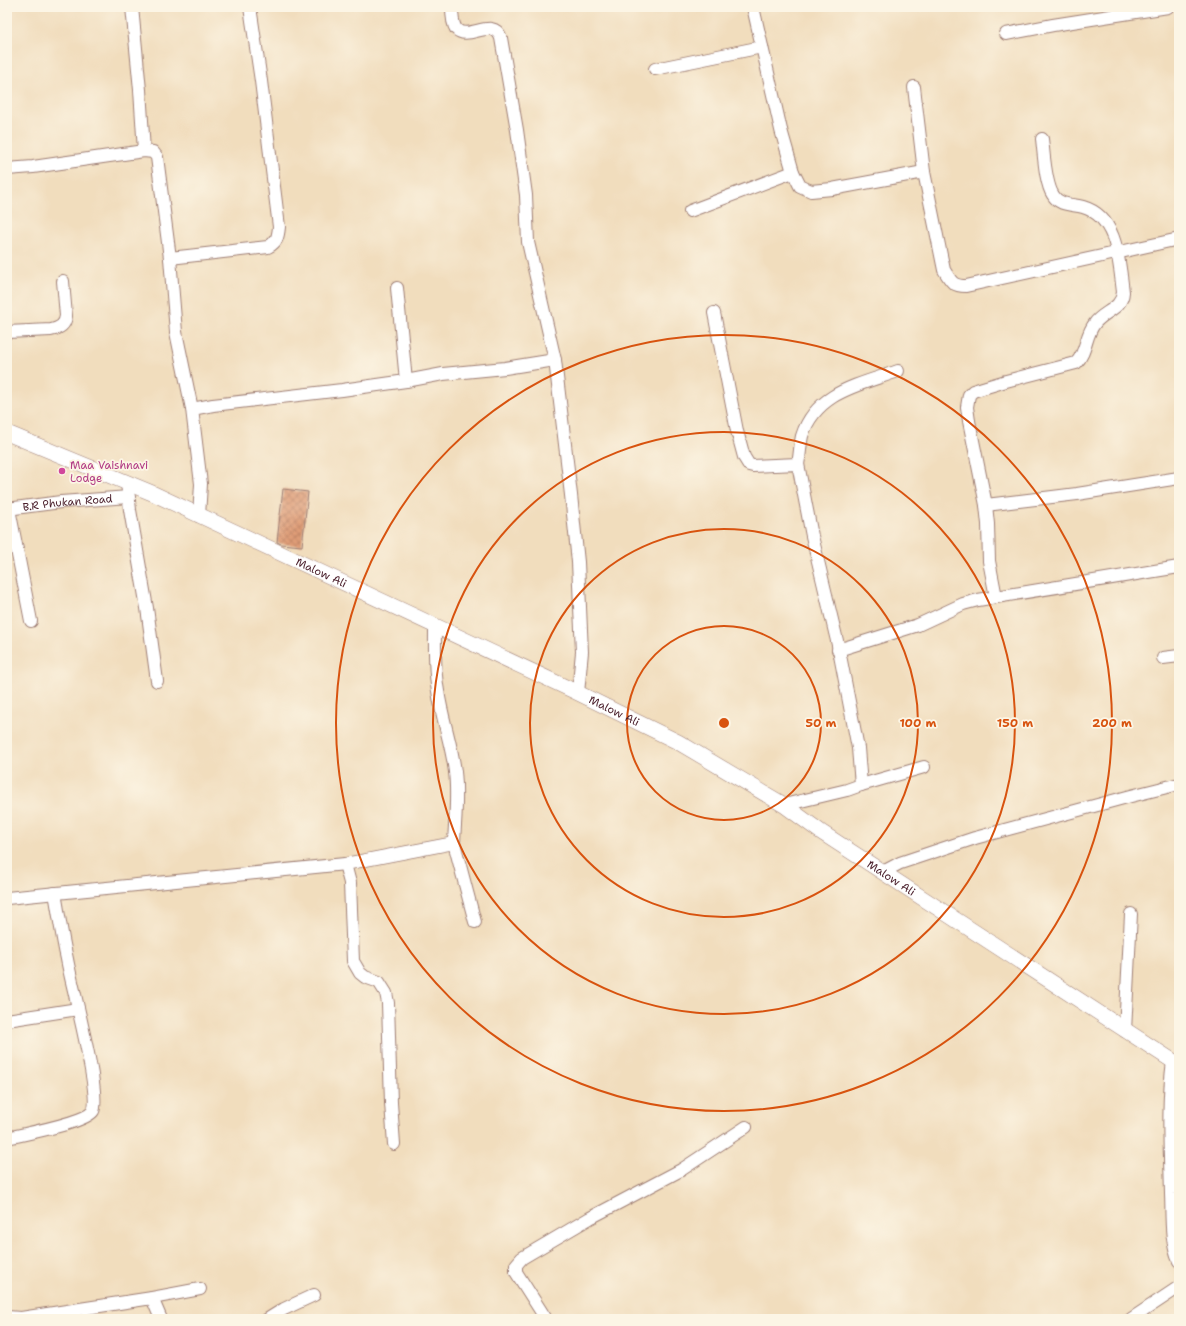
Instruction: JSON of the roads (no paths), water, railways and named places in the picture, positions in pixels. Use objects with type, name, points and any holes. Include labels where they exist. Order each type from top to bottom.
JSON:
[{"type":"street","points":[[132,7],[144,152]]},
{"type":"street","points":[[170,258],[268,247],[274,244],[277,238],[279,228],[250,7]]},
{"type":"street","points":[[452,7],[453,20],[456,28],[459,30],[471,32],[494,29],[498,31],[501,38],[526,195],[528,242],[555,360],[572,495],[578,562],[582,652],[578,693]]},
{"type":"street","points":[[753,7],[771,87],[793,172],[800,186],[812,191],[832,189],[924,172]]},
{"type":"street","points":[[1006,34],[1137,9],[1168,7]]},
{"type":"street","points":[[655,69],[762,47]]},
{"type":"street","points":[[914,87],[924,172],[944,270],[950,281],[959,286],[966,286],[1179,239]]},
{"type":"street","points":[[996,597],[989,561],[986,505],[969,421],[967,406],[969,396],[973,391],[1076,363],[1081,358],[1090,331],[1096,322],[1116,307],[1123,298],[1118,253],[1110,228],[1096,212],[1082,207],[1068,205],[1059,201],[1053,196],[1049,186],[1042,139]]},
{"type":"street","points":[[7,169],[144,152],[153,152],[157,157],[170,258],[176,332],[192,409],[201,484],[199,516]]},
{"type":"street","points":[[690,211],[793,172]]},
{"type":"street","points":[[7,332],[51,330],[63,325],[66,316],[63,281]]},
{"type":"street","points":[[397,288],[406,381]]},
{"type":"street","points":[[714,313],[737,431],[744,457],[749,464],[753,466],[798,464]]},
{"type":"street","points":[[192,409],[212,405],[342,390],[443,374],[505,368],[555,360]]},
{"type":"street","points":[[861,785],[858,748],[798,464],[802,437],[808,422],[816,410],[838,393],[898,371]]},
{"type":"street","name":"Malow Ali","points":[[7,433],[128,490],[199,516],[578,693],[678,742],[784,805],[821,832],[1176,1063]]},
{"type":"street","points":[[986,505],[1078,494],[1179,478]]},
{"type":"street","points":[[128,490],[157,681]]},
{"type":"street","name":"B.R Phukan Road","points":[[8,509],[61,502],[128,490]]},
{"type":"street","points":[[8,509],[31,621]]},
{"type":"street","points":[[838,650],[918,625],[963,604],[978,600],[1179,567]]},
{"type":"street","points":[[435,627],[437,690],[455,772],[457,798],[454,843],[475,922]]},
{"type":"street","points":[[1163,658],[1179,656]]},
{"type":"street","points":[[784,805],[847,790],[924,767]]},
{"type":"street","points":[[883,872],[900,863],[975,838],[1179,784]]},
{"type":"street","points":[[7,898],[345,864],[454,843]]},
{"type":"street","points":[[345,864],[350,883],[352,961],[360,973],[365,977],[379,982],[386,992],[388,1003],[391,1103],[394,1144]]},
{"type":"street","points":[[7,1138],[77,1121],[92,1112],[95,1105],[95,1093],[84,1033],[67,960],[55,893]]},
{"type":"street","points":[[1125,1031],[1131,914]]},
{"type":"street","points":[[7,1020],[78,1009]]},
{"type":"street","points":[[1176,1063],[1170,1081],[1170,1152],[1172,1229],[1179,1261]]},
{"type":"street","points":[[546,1319],[516,1272],[516,1265],[522,1258],[590,1218],[681,1170],[746,1127]]},
{"type":"street","points":[[1131,1319],[1179,1287]]},
{"type":"street","points":[[7,1317],[21,1318],[152,1298],[200,1289]]},
{"type":"street","points":[[268,1319],[284,1308],[314,1295]]},
{"type":"street","points":[[152,1298],[161,1319]]},
{"type":"place","name":"Maa Vaishnavi Lodge","points":[[62,471]]}]
